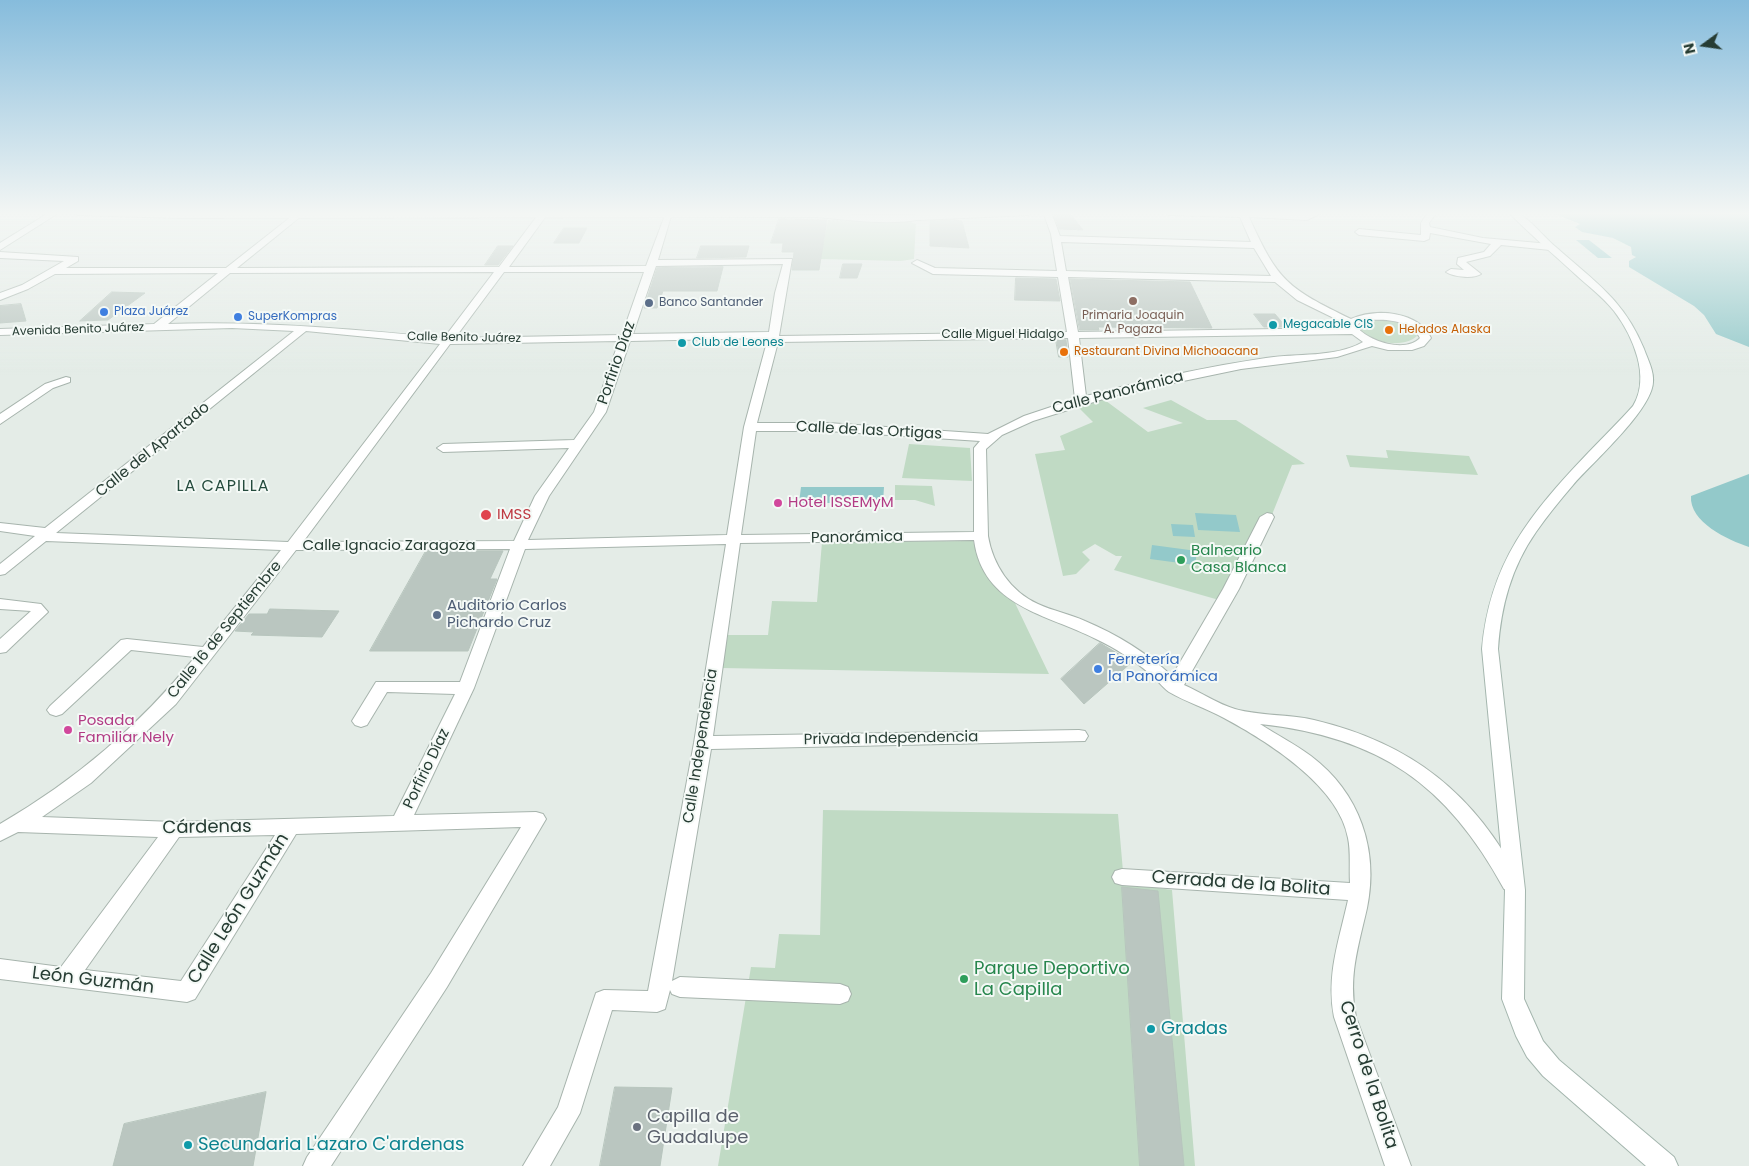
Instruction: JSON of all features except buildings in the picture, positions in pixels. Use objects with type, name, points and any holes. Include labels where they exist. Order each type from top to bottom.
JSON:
[{"type":"street","points":[[0,297],[25,287],[63,266]]},
{"type":"street","points":[[156,328],[233,266]]},
{"type":"street","name":"Calle 16 de Septiembre","points":[[7,828],[52,802],[113,754],[170,700],[292,546],[506,266]]},
{"type":"street","points":[[54,271],[503,270],[637,266]]},
{"type":"street","name":"Porfirio Díaz","points":[[316,1166],[439,980],[536,818],[400,824],[466,688],[519,545],[542,496],[576,444],[600,412],[652,266]]},
{"type":"street","name":"Calle Independencia","points":[[536,1166],[568,1113],[604,1000],[657,1002],[703,743],[750,427],[773,337],[780,294],[788,266]]},
{"type":"street","points":[[923,266],[934,272],[1279,279]]},
{"type":"street","points":[[1061,266],[1073,335],[1081,400]]},
{"type":"street","points":[[1270,266],[1279,279],[1304,299],[1353,327],[1371,342]]},
{"type":"street","points":[[1451,272],[1476,274],[1465,266]]},
{"type":"street","points":[[1573,266],[1610,298],[1623,314],[1648,373],[1647,387],[1642,400],[1628,420],[1537,518],[1511,561],[1493,609],[1490,624],[1490,649],[1515,890],[1512,985],[1517,1013],[1524,1029],[1541,1055],[1571,1087],[1665,1166]]},
{"type":"street","name":"Calle Miguel Hidalgo","points":[[773,337],[1073,335],[1353,327],[1359,319],[1371,317],[1396,319],[1421,329],[1426,338],[1420,344],[1402,347],[1371,342]]},
{"type":"street","name":"Calle Benito Juárez","points":[[156,328],[232,325],[304,328],[447,341],[626,337],[773,337]]},
{"type":"street","name":"Avenida Benito Juárez","points":[[0,332],[156,328]]},
{"type":"street","name":"Calle del Apartado","points":[[0,571],[304,328]]},
{"type":"street","name":"Calle Panorámica","points":[[988,438],[1049,410],[1081,400],[1177,377],[1267,361],[1353,350],[1371,342]]},
{"type":"street","points":[[0,420],[49,386],[66,380]]},
{"type":"street","points":[[0,406],[20,407]]},
{"type":"street","name":"Calle de las Ortigas","points":[[750,427],[828,427],[988,438]]},
{"type":"street","points":[[988,438],[980,448],[981,536],[990,568],[1000,583],[1017,598],[1031,607],[1079,624],[1115,642],[1155,669],[1174,687],[1231,714],[1290,721],[1339,732],[1370,744],[1407,763],[1446,791],[1478,825],[1498,857],[1515,890]]},
{"type":"street","points":[[443,448],[576,444]]},
{"type":"street","points":[[1174,687],[1231,589],[1267,517]]},
{"type":"street","name":"Calle Ignacio Zaragoza","points":[[0,527],[46,535],[292,546],[519,545],[734,539]]},
{"type":"street","name":"Panorámica","points":[[734,539],[981,536]]},
{"type":"street","points":[[0,604],[36,607],[40,612],[0,648]]},
{"type":"street","points":[[56,710],[127,644],[208,653]]},
{"type":"street","points":[[361,721],[382,686],[466,688]]},
{"type":"street","name":"Cerro de la Bolita","points":[[1231,714],[1305,762],[1338,794],[1353,822],[1358,837],[1360,892],[1344,961],[1341,996],[1345,1017],[1398,1166]]},
{"type":"street","name":"Privada Independencia","points":[[703,743],[1079,736]]},
{"type":"street","name":"Cárdenas","points":[[7,828],[174,830],[400,824]]},
{"type":"street","name":"Calle León Guzmán","points":[[187,992],[291,826]]},
{"type":"street","points":[[66,978],[174,830]]},
{"type":"street","name":"Cerrada de la Bolita","points":[[1122,877],[1360,892]]},
{"type":"street","name":"León Guzmán","points":[[0,969],[187,992]]},
{"type":"street","points":[[680,987],[840,994]]},
{"type":"green space","points":[[1384,319],[1400,322],[1415,330],[1417,336],[1403,342],[1378,341],[1359,328],[1362,322]]},
{"type":"green space","points":[[1102,398],[1148,432],[1183,423],[1143,408],[1171,400],[1207,420],[1236,420],[1305,464],[1292,465],[1267,527],[1219,600],[1114,570],[1122,556],[1116,556],[1095,544],[1082,552],[1090,560],[1076,574],[1063,576],[1035,454],[1065,450],[1060,436],[1093,422],[1076,405]]},
{"type":"green space","points":[[909,444],[970,448],[972,481],[902,478]]},
{"type":"green space","points":[[1386,450],[1469,456],[1478,475],[1350,467],[1346,455],[1388,458]]},
{"type":"green space","points":[[895,485],[932,486],[935,506],[915,500],[895,500]]},
{"type":"green space","points":[[973,541],[980,563],[1003,592],[1015,603],[1049,674],[722,668],[728,635],[768,635],[772,601],[817,602],[822,542]]},
{"type":"green space","name":"Parque Deportivo La Capilla","points":[[823,810],[1118,814],[1124,883],[1172,890],[1195,1166],[718,1166],[751,967],[775,968],[779,934],[820,935]]},
{"type":"water","points":[[1749,266],[1749,347],[1716,334],[1704,315],[1694,306],[1629,267]]},
{"type":"water","points":[[1749,474],[1749,547],[1721,535],[1703,522],[1696,514],[1691,496]]},
{"type":"water","points":[[801,487],[884,487],[883,503],[799,503]]},
{"type":"water","points":[[1195,513],[1236,515],[1240,532],[1198,530]]},
{"type":"water","points":[[1171,524],[1193,525],[1195,537],[1173,536]]},
{"type":"water","points":[[1152,545],[1197,551],[1195,565],[1150,559]]},
{"type":"place","name":"Primaria Joaquin A. Pagaza","points":[[1133,301]]},
{"type":"place","name":"Banco Santander","points":[[649,303]]},
{"type":"place","name":"Plaza Juárez","points":[[104,312]]},
{"type":"place","name":"SuperKompras","points":[[238,317]]},
{"type":"place","name":"Megacable CIS","points":[[1273,325]]},
{"type":"place","name":"Helados Alaska","points":[[1389,330]]},
{"type":"place","name":"Club de Leones","points":[[682,343]]},
{"type":"place","name":"Restaurant Divina Michoacana","points":[[1064,352]]},
{"type":"place","name":"Hotel ISSEMyM","points":[[778,503]]},
{"type":"place","name":"IMSS","points":[[486,515]]},
{"type":"place","name":"Balneario Casa Blanca","points":[[1181,560]]},
{"type":"place","name":"Auditorio Carlos Pichardo Cruz","points":[[437,615]]},
{"type":"place","name":"Ferretería la Panorámica","points":[[1098,669]]},
{"type":"place","name":"Posada Familiar Nely","points":[[68,730]]},
{"type":"place","name":"Parque Deportivo La Capilla","points":[[964,979]]},
{"type":"place","name":"Gradas","points":[[1151,1029]]},
{"type":"place","name":"Capilla de Guadalupe","points":[[637,1127]]},
{"type":"place","name":"Secundaria L'azaro C'ardenas","points":[[188,1145]]},
{"type":"district","name":"LA CAPILLA","points":[[223,487]]}]
